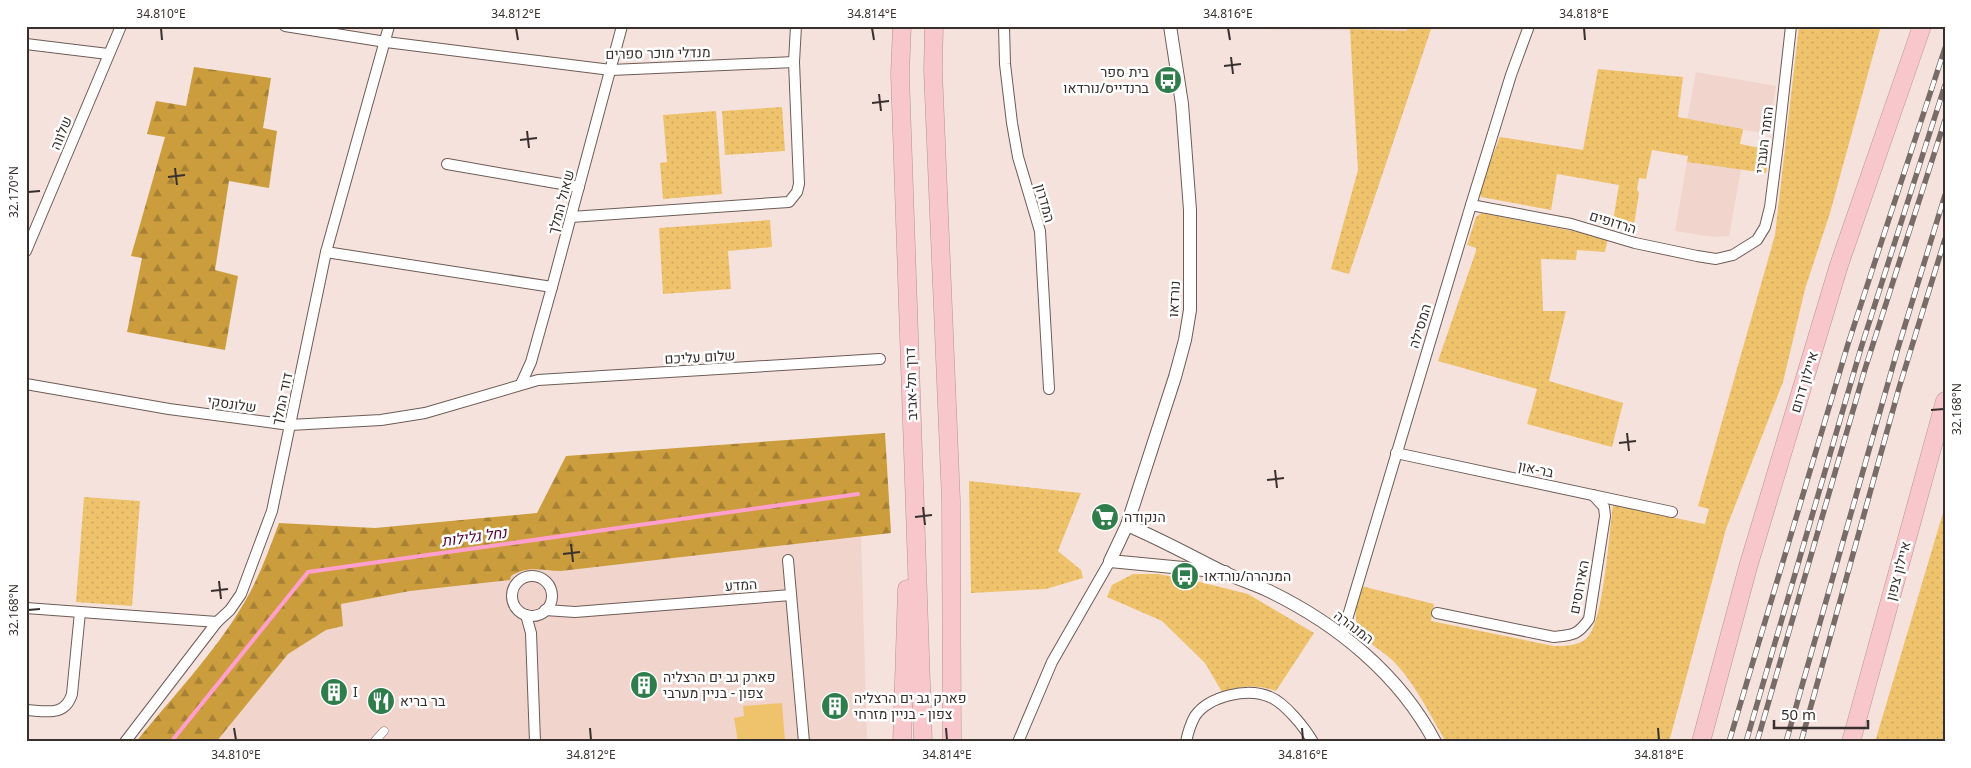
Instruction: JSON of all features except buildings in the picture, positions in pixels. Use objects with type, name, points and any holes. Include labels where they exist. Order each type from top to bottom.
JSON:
[{"type":"highway","name":"דרך תל-אביב","points":[[902,26],[900,74],[923,742]]},
{"type":"highway","points":[[934,26],[934,70],[951,501],[952,742]]},
{"type":"highway","name":"איילון דרום","points":[[1701,742],[1751,558],[1839,265],[1922,26]]},
{"type":"highway","name":"איילון צפון","points":[[1851,742],[1945,401]]},
{"type":"highway","points":[[902,742],[913,429]]},
{"type":"street","name":"שלווה","points":[[26,251],[120,26]]},
{"type":"street","name":"מנדלי מוכר ספרים","points":[[286,26],[386,42],[611,70],[794,62]]},
{"type":"street","name":"דוד המלך","points":[[125,742],[217,622],[230,610],[241,594],[261,541],[272,510],[326,252],[390,26]]},
{"type":"street","name":"שאול המלך","points":[[521,384],[531,362],[622,26]]},
{"type":"street","points":[[570,217],[789,202],[797,192],[799,184],[794,62],[796,26]]},
{"type":"street","name":"המדרון","points":[[1004,26],[1005,64],[1018,158],[1040,230],[1049,389]]},
{"type":"street","name":"נורדאו","points":[[1110,561],[1127,525],[1175,377],[1185,340],[1190,310],[1190,210],[1187,165],[1182,104],[1170,26]]},
{"type":"street","name":"המסילה","points":[[1342,636],[1471,205],[1511,75],[1529,26]]},
{"type":"street","name":"הזמר העברי","points":[[1745,248],[1757,240],[1765,227],[1770,207],[1791,26]]},
{"type":"street","points":[[26,44],[108,54]]},
{"type":"street","points":[[446,164],[579,187]]},
{"type":"street","name":"הרדופים","points":[[1471,205],[1571,224],[1635,243],[1716,260],[1733,255],[1745,248]]},
{"type":"street","points":[[326,252],[552,287]]},
{"type":"street","name":"שלום עליכם","points":[[521,384],[538,380],[880,360]]},
{"type":"street","name":"שלונסקי","points":[[26,384],[169,409],[290,425],[381,420],[424,413],[521,384]]},
{"type":"street","name":"בר-און","points":[[1396,453],[1672,512]]},
{"type":"street","name":"האירוסים","points":[[1437,613],[1554,637],[1573,635],[1581,631],[1589,619],[1605,516],[1604,507],[1593,495]]},
{"type":"street","name":"המנהרה","points":[[1127,525],[1269,591],[1314,616],[1383,669],[1423,719],[1434,742]]},
{"type":"street","points":[[788,560],[804,742]]},
{"type":"street","points":[[1018,742],[1052,662],[1110,561]]},
{"type":"street","name":"המנהרה","points":[[1110,561],[1225,572]]},
{"type":"street","points":[[535,576],[544,579],[548,584],[552,598],[545,610],[537,615],[526,615],[515,607],[512,590],[521,579],[535,576]]},
{"type":"street","name":"המדע","points":[[545,610],[575,612],[792,595]]},
{"type":"street","points":[[26,608],[217,622]]},
{"type":"street","points":[[26,710],[52,712],[70,704],[80,612]]},
{"type":"street","points":[[526,615],[531,633],[535,742]]},
{"type":"street","points":[[1186,742],[1188,728],[1196,714],[1213,702],[1231,694],[1250,693],[1270,697],[1289,711],[1313,742]]},
{"type":"street","points":[[374,742],[384,731]]},
{"type":"shaded area","points":[[1184,26],[1407,26],[1407,31],[1182,28]]},
{"type":"shaded area","points":[[1407,26],[1432,26],[1349,274],[1331,269],[1358,170],[1350,29],[1407,31]]},
{"type":"shaded area","points":[[1799,26],[1881,26],[1830,213],[1805,289],[1783,382],[1726,529],[1669,742],[1446,742],[1404,673],[1361,633],[1358,627],[1356,612],[1361,586],[1434,604],[1431,621],[1554,646],[1571,645],[1580,643],[1587,638],[1593,629],[1598,614],[1605,575],[1613,505],[1709,525],[1705,524],[1709,509],[1698,506],[1775,235]]},
{"type":"shaded area","points":[[1598,69],[1683,77],[1678,117],[1743,129],[1740,144],[1770,150],[1766,173],[1687,162],[1688,156],[1652,150],[1646,179],[1639,178],[1637,189],[1639,193],[1634,225],[1613,221],[1619,185],[1557,174],[1551,210],[1481,197],[1479,189],[1500,137],[1583,150]]},
{"type":"shaded area","points":[[1696,72],[1776,86],[1768,134],[1687,120]]},
{"type":"shaded area","points":[[782,107],[785,151],[725,155],[722,111]]},
{"type":"shaded area","points":[[716,111],[722,194],[663,199],[660,163],[667,162],[663,115]]},
{"type":"shaded area","points":[[1687,162],[1741,169],[1729,236],[1714,237],[1675,231]]},
{"type":"shaded area","points":[[1482,213],[1608,238],[1605,252],[1577,250],[1576,260],[1541,259],[1543,311],[1566,311],[1549,381],[1623,403],[1612,447],[1527,424],[1537,389],[1438,361],[1476,251],[1476,248],[1467,245],[1476,217]]},
{"type":"shaded area","points":[[770,220],[772,247],[728,251],[731,289],[663,294],[659,228]]},
{"type":"shaded area","points":[[969,481],[1081,493],[1058,551],[1081,570],[1083,578],[1046,589],[971,593]]},
{"type":"shaded area","points":[[84,497],[140,501],[132,606],[76,602]]},
{"type":"shaded area","points":[[1945,506],[1945,742],[1875,742]]},
{"type":"shaded area","points":[[861,529],[867,742],[184,742],[307,596]]},
{"type":"shaded area","points":[[1133,574],[1158,574],[1248,594],[1314,633],[1276,691],[1262,687],[1249,687],[1222,692],[1205,663],[1162,621],[1107,597],[1112,585]]},
{"type":"shaded area","points":[[782,703],[785,742],[738,742],[734,718],[744,716],[743,706]]},
{"type":"green space","points":[[194,67],[271,78],[263,128],[277,131],[269,188],[229,181],[215,270],[238,276],[225,350],[127,332],[142,258],[131,256],[165,137],[147,134],[156,101],[186,106]]},
{"type":"green space","points":[[885,433],[891,533],[561,571],[535,569],[517,573],[511,576],[510,580],[410,591],[341,604],[343,626],[326,630],[288,654],[216,742],[136,742],[207,657],[233,621],[254,584],[279,523],[375,528],[537,513],[566,456]]},
{"type":"waterway","name":"נחל גלילות","points":[[171,742],[308,572],[858,494]]},
{"type":"railway","points":[[1729,742],[1848,344],[1945,48]]},
{"type":"railway","points":[[1746,742],[1861,348],[1945,85]]},
{"type":"railway","points":[[1757,742],[1865,369],[1945,120]]},
{"type":"railway","points":[[1786,742],[1898,348],[1945,195]]},
{"type":"railway","points":[[1801,742],[1899,388],[1945,239]]},
{"type":"place","name":"בית ספר ברנדייס/נורדאו","points":[[1168,80]]},
{"type":"place","name":"הנקודה","points":[[1105,517]]},
{"type":"place","name":"המנהרה/נורדאו","points":[[1185,576]]},
{"type":"place","name":"פארק גב ים הרצליה צפון - בניין מערבי","points":[[644,685]]},
{"type":"place","name":"I","points":[[334,692]]},
{"type":"place","name":"בר בריא","points":[[381,701]]},
{"type":"place","name":"פארק גב ים הרצליה צפון - בניין מזרחי","points":[[835,706]]}]
